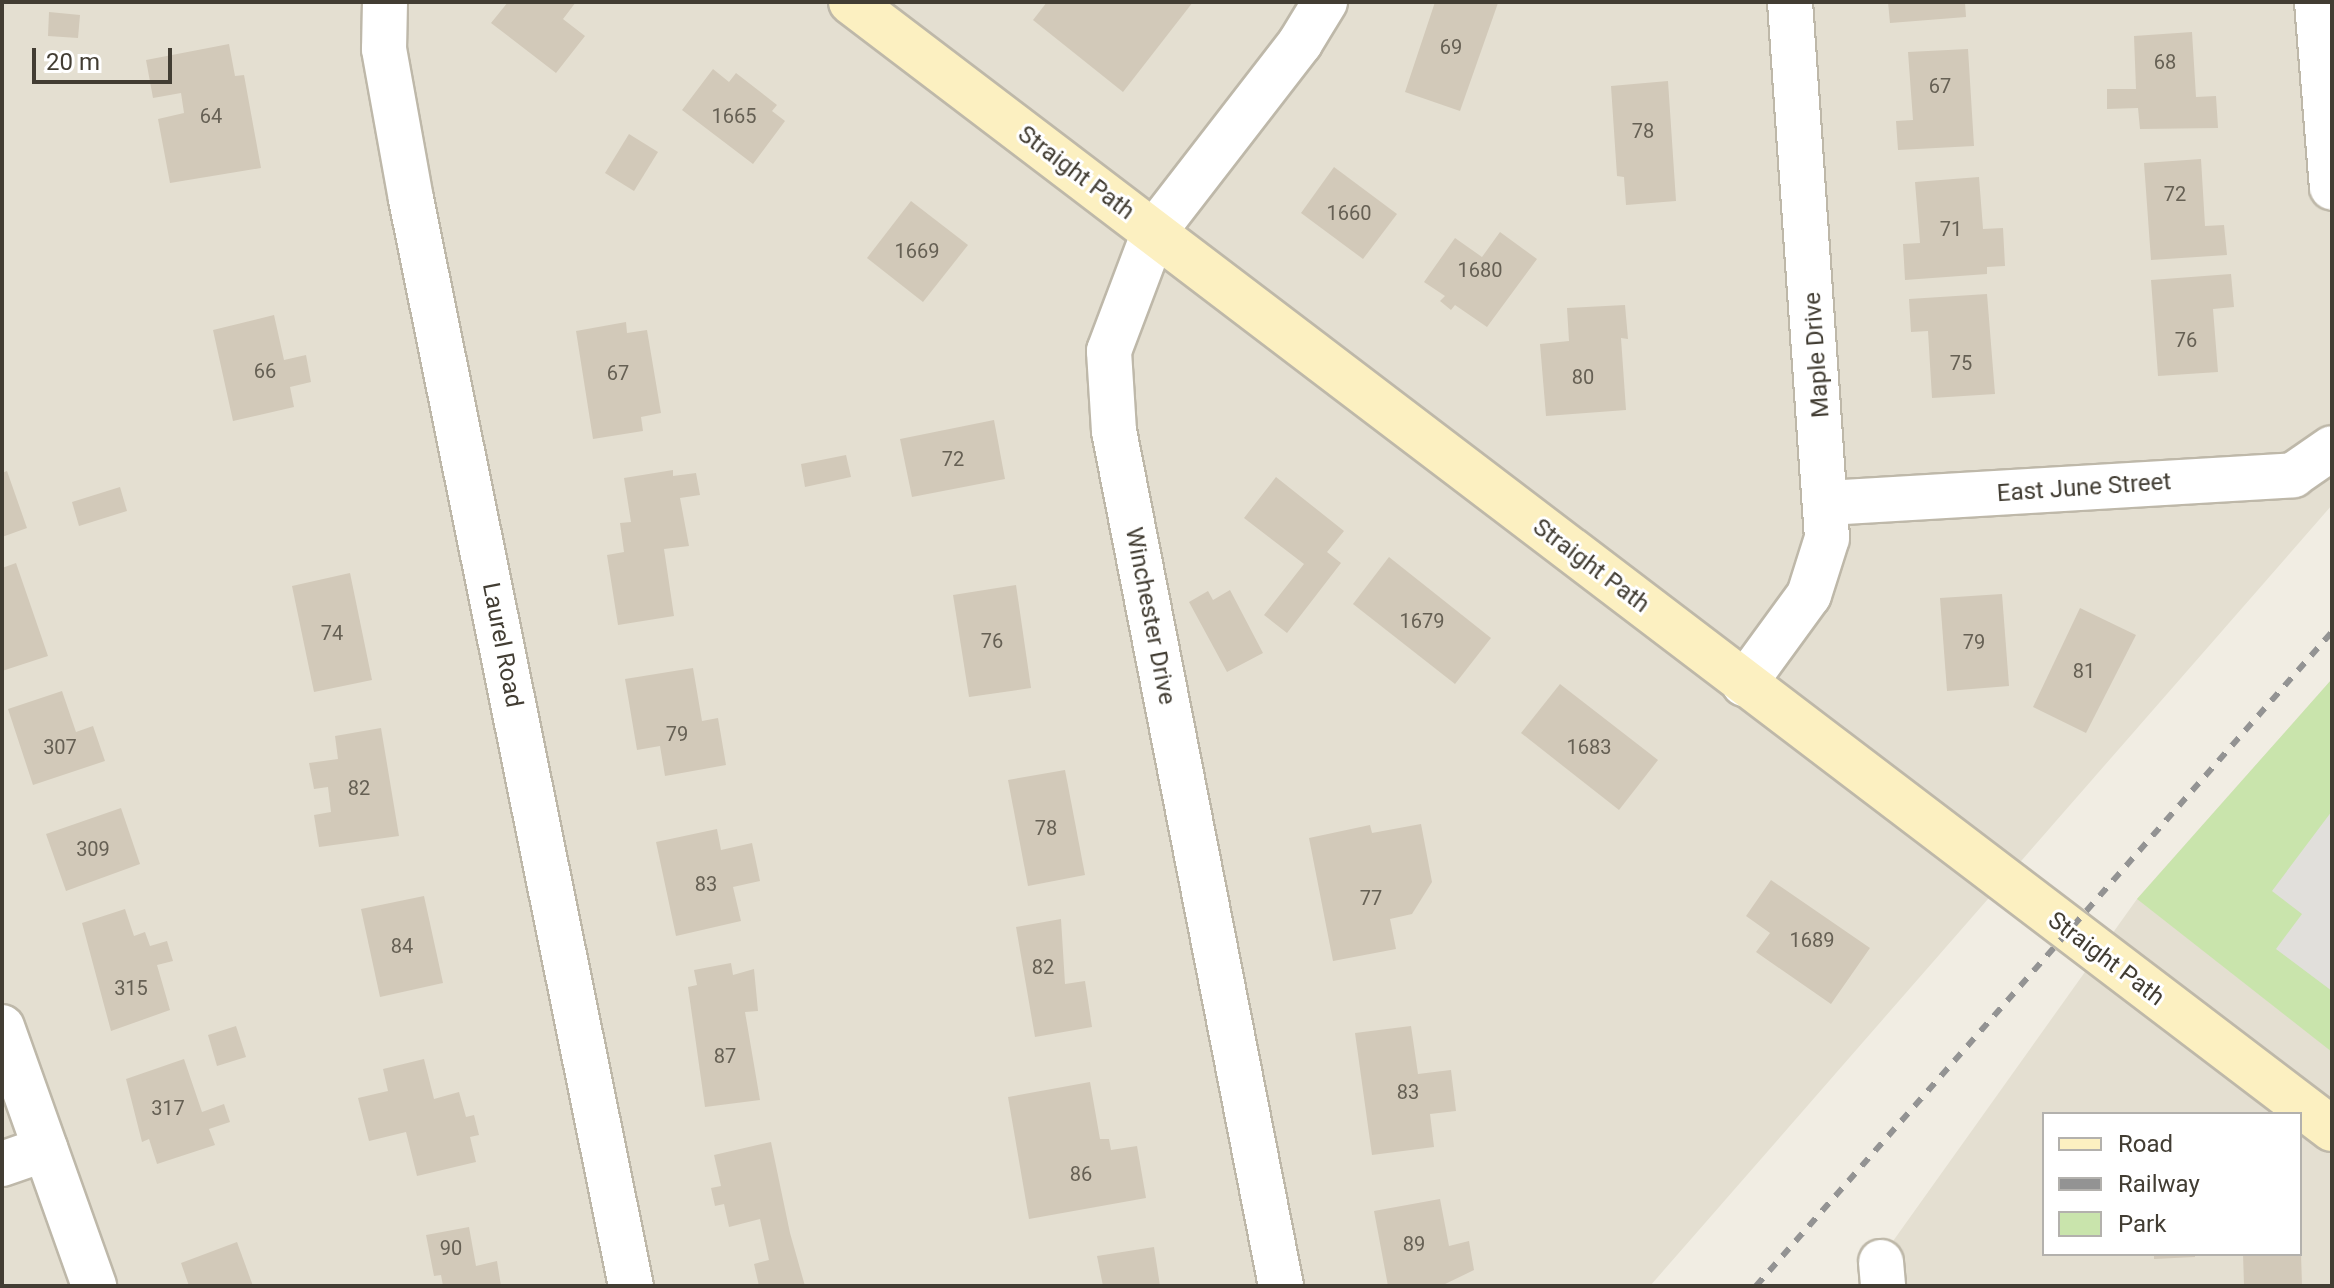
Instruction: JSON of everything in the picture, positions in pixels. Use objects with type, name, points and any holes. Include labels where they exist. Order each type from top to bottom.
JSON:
[{"type":"main road","name":"Straight Path","points":[[851,2],[2332,1129]]},
{"type":"street","name":"Laurel Road","points":[[385,2],[384,49],[411,199],[631,1286]]},
{"type":"street","name":"Winchester Drive","points":[[1281,1286],[1114,431],[1109,351],[1154,232],[1300,43],[1325,2]]},
{"type":"street","name":"Maple Drive","points":[[1744,684],[1817,578],[1827,538],[1828,503],[1790,2]]},
{"type":"street","points":[[2317,2],[2332,187]]},
{"type":"street","name":"East June Street","points":[[1828,503],[2293,475],[2332,448]]},
{"type":"street","points":[[2,1027],[94,1286]]},
{"type":"street","points":[[2,1164],[45,1149]]},
{"type":"shaded area","points":[[2,2],[2332,2],[2332,505],[1650,1286],[2,1286]]},
{"type":"shaded area","points":[[2332,679],[2332,1286],[1861,1286],[2137,899]]},
{"type":"shaded area","points":[[2332,811],[2332,991],[2276,949],[2302,914],[2272,891]]},
{"type":"green space","points":[[2332,679],[2332,1052],[2137,899]]},
{"type":"building","points":[[508,2],[576,2],[563,19],[585,36],[556,73],[491,23]]},
{"type":"building","points":[[1047,2],[1193,2],[1123,92],[1033,20]]},
{"type":"building","points":[[1435,2],[1498,3],[1460,111],[1405,92]]},
{"type":"building","points":[[1888,2],[1965,2],[1966,17],[1890,23]]},
{"type":"building","points":[[49,12],[80,15],[78,38],[48,36]]},
{"type":"building","points":[[2192,32],[2196,97],[2216,96],[2218,128],[2140,129],[2138,108],[2107,109],[2107,89],[2136,89],[2134,36]]},
{"type":"building","points":[[229,44],[235,76],[244,75],[261,168],[170,183],[158,119],[184,113],[181,93],[153,98],[146,60]]},
{"type":"building","points":[[1968,49],[1974,146],[1898,150],[1896,121],[1913,120],[1908,52]]},
{"type":"building","points":[[713,69],[729,82],[736,73],[777,105],[772,111],[785,121],[753,164],[682,110]]},
{"type":"building","points":[[1668,81],[1676,201],[1626,205],[1624,177],[1617,176],[1611,86]]},
{"type":"building","points":[[629,134],[658,152],[634,191],[605,173]]},
{"type":"building","points":[[2201,159],[2205,226],[2224,225],[2227,255],[2151,260],[2144,163]]},
{"type":"building","points":[[1334,167],[1397,214],[1363,259],[1301,213]]},
{"type":"building","points":[[1979,177],[1983,229],[2003,228],[2005,266],[1987,267],[1987,274],[1905,280],[1903,244],[1920,243],[1915,182]]},
{"type":"building","points":[[911,201],[968,245],[923,302],[867,258]]},
{"type":"building","points":[[1500,232],[1537,259],[1487,327],[1455,305],[1451,310],[1440,301],[1445,296],[1424,282],[1455,238],[1482,257]]},
{"type":"building","points":[[2231,274],[2234,307],[2213,309],[2218,372],[2158,376],[2151,280]]},
{"type":"building","points":[[1987,294],[1995,394],[1932,398],[1928,331],[1911,332],[1909,299]]},
{"type":"building","points":[[1625,305],[1628,339],[1621,338],[1626,410],[1546,416],[1540,344],[1569,341],[1567,308]]},
{"type":"building","points":[[274,315],[284,360],[306,355],[311,382],[290,387],[294,407],[233,421],[213,330]]},
{"type":"building","points":[[626,322],[627,333],[647,330],[661,413],[641,417],[643,431],[593,439],[576,331]]},
{"type":"building","points":[[994,420],[1005,479],[912,497],[900,439]]},
{"type":"building","points":[[846,455],[851,477],[805,487],[801,464]]},
{"type":"building","points":[[673,470],[673,476],[696,473],[700,495],[680,498],[689,546],[664,549],[674,616],[618,625],[607,555],[624,552],[620,523],[631,522],[624,478]]},
{"type":"building","points":[[7,471],[27,528],[2,537],[2,473]]},
{"type":"building","points":[[1276,477],[1344,531],[1327,552],[1341,563],[1287,633],[1264,615],[1304,564],[1244,518]]},
{"type":"building","points":[[120,487],[127,511],[79,526],[72,502]]},
{"type":"building","points":[[1389,557],[1491,638],[1455,684],[1353,604]]},
{"type":"building","points":[[16,563],[48,656],[2,671],[2,568]]},
{"type":"building","points":[[350,573],[372,680],[314,692],[292,586]]},
{"type":"building","points":[[1016,585],[1031,688],[969,697],[953,595]]},
{"type":"building","points":[[1230,590],[1263,653],[1227,672],[1189,602],[1208,591],[1213,600]]},
{"type":"building","points":[[2002,594],[2009,686],[1947,691],[1940,598]]},
{"type":"building","points":[[2080,608],[2136,635],[2086,733],[2033,707]]},
{"type":"building","points":[[693,668],[702,721],[718,718],[726,765],[665,776],[660,746],[637,750],[625,679]]},
{"type":"building","points":[[1560,684],[1658,760],[1619,810],[1521,733]]},
{"type":"building","points":[[62,691],[76,732],[93,726],[105,761],[33,785],[8,709]]},
{"type":"building","points":[[381,728],[399,836],[319,847],[314,815],[331,812],[328,787],[314,789],[309,763],[338,759],[335,736]]},
{"type":"building","points":[[1065,770],[1085,875],[1028,886],[1008,780]]},
{"type":"building","points":[[121,808],[140,864],[66,891],[46,834]]},
{"type":"building","points":[[1421,824],[1432,882],[1412,914],[1390,919],[1396,949],[1333,961],[1309,838],[1370,825],[1372,833]]},
{"type":"building","points":[[717,829],[721,850],[752,843],[760,881],[733,887],[741,921],[676,936],[656,842]]},
{"type":"building","points":[[1771,880],[1870,948],[1831,1004],[1756,952],[1770,933],[1746,916]]},
{"type":"building","points":[[424,896],[443,983],[380,997],[361,909]]},
{"type":"building","points":[[125,909],[134,936],[145,932],[150,946],[167,941],[173,961],[157,965],[170,1010],[111,1031],[82,923]]},
{"type":"building","points":[[1061,919],[1065,984],[1085,981],[1092,1027],[1035,1037],[1016,927]]},
{"type":"building","points":[[731,963],[733,975],[754,969],[758,1011],[745,1012],[760,1100],[705,1107],[688,987],[697,985],[694,970]]},
{"type":"building","points":[[236,1026],[246,1057],[217,1066],[208,1035]]},
{"type":"building","points":[[1411,1026],[1418,1074],[1451,1070],[1456,1111],[1430,1114],[1434,1147],[1372,1155],[1355,1033]]},
{"type":"building","points":[[184,1059],[202,1112],[224,1104],[230,1122],[209,1129],[215,1145],[157,1164],[149,1139],[142,1142],[126,1079]]},
{"type":"building","points":[[424,1059],[434,1099],[459,1092],[466,1117],[474,1115],[479,1135],[470,1137],[476,1162],[417,1176],[406,1132],[369,1141],[358,1098],[388,1091],[383,1069]]},
{"type":"building","points":[[1090,1082],[1100,1139],[1109,1139],[1111,1150],[1137,1146],[1146,1198],[1029,1219],[1008,1097]]},
{"type":"building","points":[[771,1142],[790,1233],[805,1286],[759,1286],[754,1264],[769,1260],[760,1219],[729,1227],[724,1204],[715,1206],[711,1188],[721,1186],[714,1155]]},
{"type":"building","points":[[1440,1199],[1449,1246],[1469,1241],[1474,1270],[1441,1286],[1388,1286],[1374,1211]]},
{"type":"building","points":[[469,1227],[476,1266],[497,1261],[501,1286],[443,1286],[441,1275],[434,1276],[426,1235]]},
{"type":"building","points":[[237,1242],[253,1286],[189,1286],[181,1263]]},
{"type":"building","points":[[1154,1247],[1160,1286],[1103,1286],[1097,1256]]},
{"type":"building","points":[[2154,1256],[2195,1256],[2195,1257],[2154,1259]]},
{"type":"building","points":[[2243,1256],[2301,1256],[2302,1286],[2244,1286]]},
{"type":"railway","points":[[1756,1286],[2332,632]]}]
